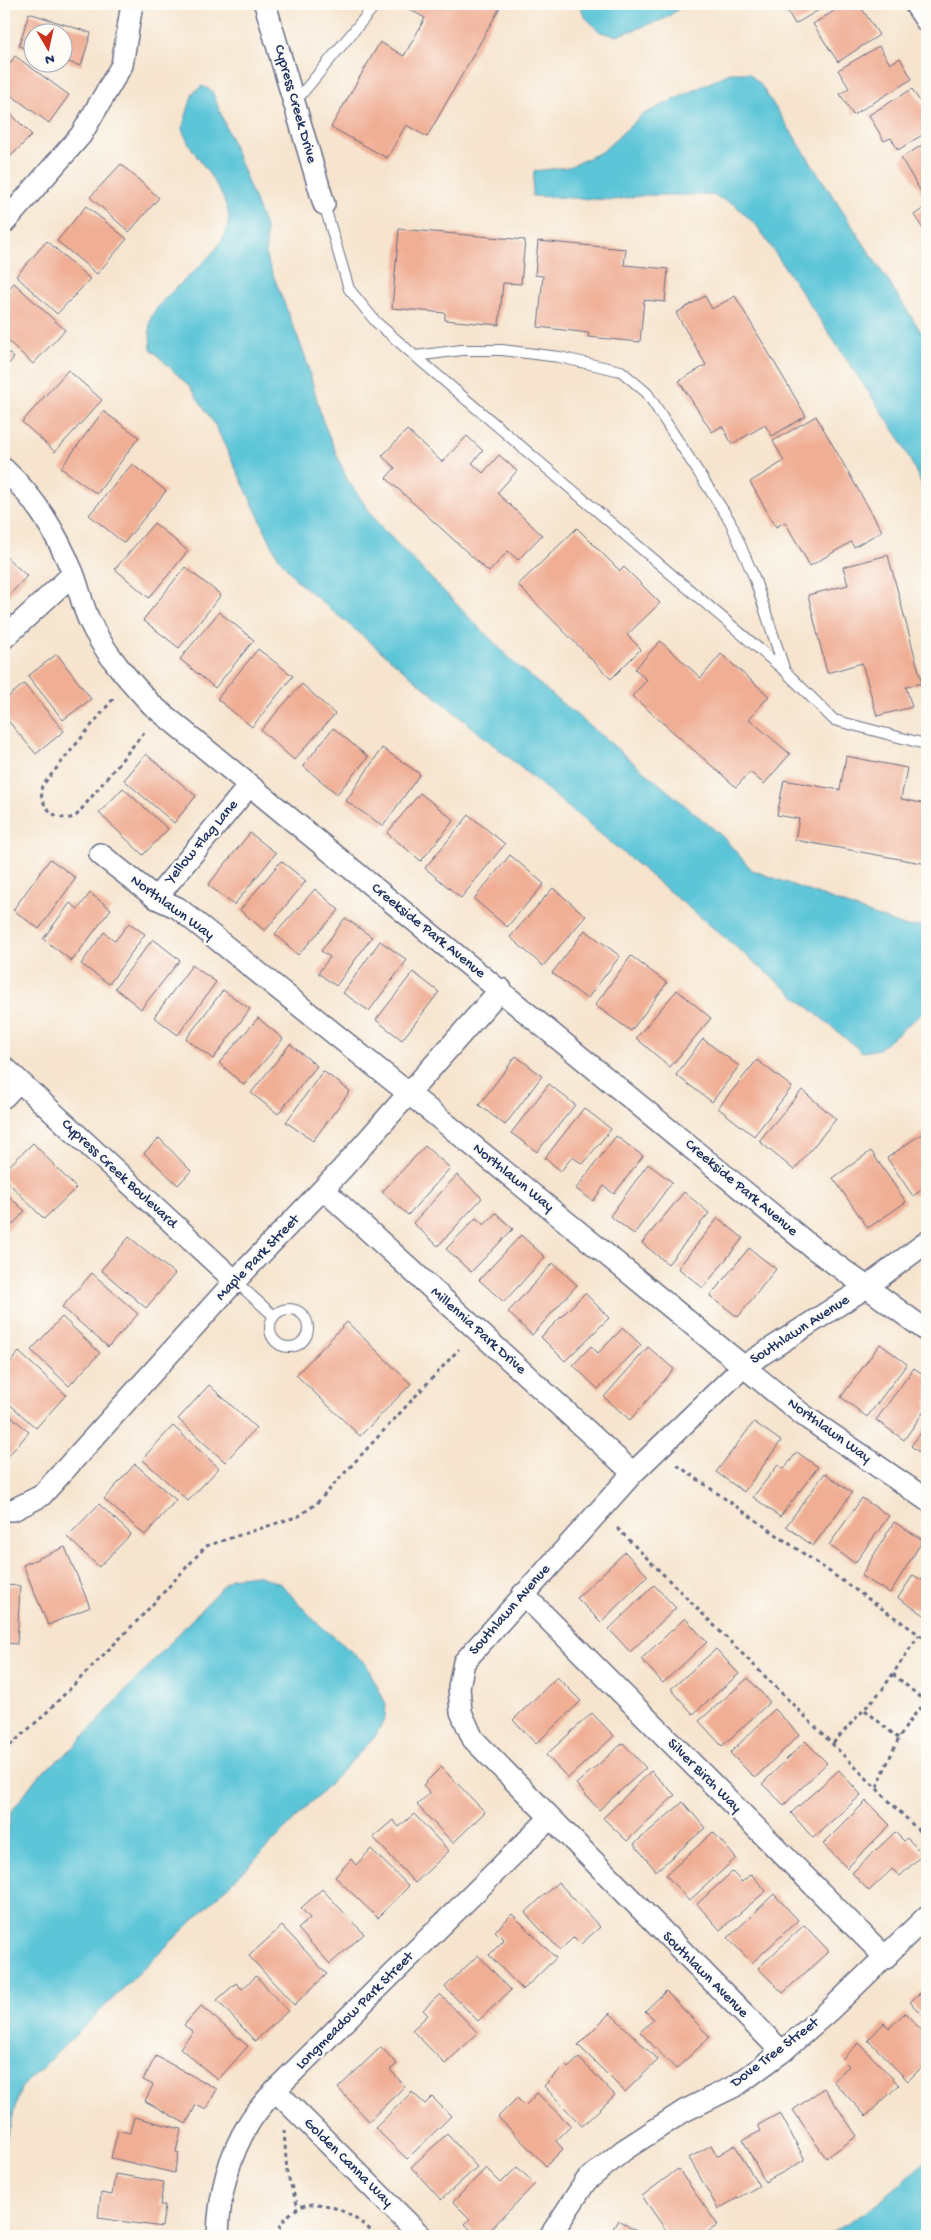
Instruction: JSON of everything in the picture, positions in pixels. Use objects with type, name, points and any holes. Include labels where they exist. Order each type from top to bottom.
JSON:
[{"type":"street","points":[[4,223],[86,128],[122,65],[132,4]]},
{"type":"street","name":"Cypress Creek Drive","points":[[265,4],[324,204]]},
{"type":"street","points":[[915,4],[927,22]]},
{"type":"street","name":"Creekside Park Avenue","points":[[4,469],[16,480],[49,522],[73,574],[88,619],[116,666],[152,705],[813,1248],[865,1288],[927,1331]]},
{"type":"street","points":[[4,638],[73,574]]},
{"type":"street","name":"Yellow Flag Lane","points":[[156,898],[249,786]]},
{"type":"street","name":"Northlawn Way","points":[[100,854],[156,898],[178,908],[803,1415],[927,1500]]},
{"type":"street","name":"Maple Park Street","points":[[4,1510],[13,1510],[42,1496],[235,1280],[323,1189],[409,1094],[500,989]]},
{"type":"street","points":[[4,1097],[11,1074]]},
{"type":"street","name":"Cypress Creek Boulevard","points":[[11,1074],[235,1280]]},
{"type":"street","name":"Millennia Park Drive","points":[[323,1189],[632,1473]]},
{"type":"street","name":"Southlawn Avenue","points":[[782,2052],[473,1739],[461,1712],[459,1687],[464,1662],[523,1594],[632,1473],[744,1366],[865,1288],[927,1242]]},
{"type":"street","name":"Silver Birch Way","points":[[523,1594],[886,1958]]},
{"type":"street","name":"Longmeadow Park Street","points":[[218,2236],[219,2209],[231,2157],[249,2122],[275,2090],[550,1818]]},
{"type":"street","name":"Dove Tree Street","points":[[550,2236],[586,2182],[624,2150],[684,2111],[737,2085],[782,2052],[886,1958],[927,1916]]},
{"type":"street","name":"Golden Canna Way","points":[[275,2090],[421,2236]]},
{"type":"lane","points":[[294,102],[376,4]]},
{"type":"lane","points":[[324,204],[349,289],[376,322],[785,671],[834,720],[925,744]]},
{"type":"lane","points":[[415,356],[462,350],[502,350],[559,358],[621,372],[648,393],[730,521],[754,577],[785,671]]},
{"type":"lane","points":[[235,1280],[274,1316]]},
{"type":"path","points":[[113,699],[42,786],[40,793],[42,802],[50,812],[59,817],[69,819],[76,816],[146,730]]},
{"type":"path","points":[[4,1751],[42,1717],[133,1625],[206,1546],[299,1516],[316,1504],[459,1349]]},
{"type":"path","points":[[677,1466],[927,1640]]},
{"type":"path","points":[[617,1528],[927,1839]]},
{"type":"path","points":[[832,1743],[865,1710],[893,1674],[918,1635]]},
{"type":"path","points":[[877,1787],[898,1738],[927,1702],[893,1674]]},
{"type":"path","points":[[865,1710],[898,1738]]},
{"type":"path","points":[[285,2122],[283,2133],[287,2172],[298,2207]]},
{"type":"path","points":[[277,2236],[278,2230],[287,2217],[298,2207],[317,2204],[333,2207],[354,2219],[377,2236]]},
{"type":"water","points":[[580,4],[686,4],[664,19],[617,36],[600,32],[584,16]]},
{"type":"water","points":[[730,73],[749,73],[760,84],[927,341],[927,495],[900,439],[757,226],[734,204],[712,195],[646,195],[614,200],[532,196],[534,171],[569,167],[603,151],[642,115]]},
{"type":"water","points":[[202,86],[212,91],[266,229],[266,257],[305,356],[322,419],[347,479],[379,525],[514,663],[722,836],[752,870],[906,927],[927,925],[927,1009],[879,1049],[862,1052],[298,582],[277,555],[215,425],[190,387],[151,349],[151,318],[170,294],[211,255],[228,227],[228,212],[219,190],[182,129],[193,93]]},
{"type":"water","points":[[257,1575],[281,1584],[315,1621],[366,1664],[386,1704],[385,1718],[374,1738],[258,1857],[21,2088],[4,2146],[4,1856],[11,1812],[37,1777],[74,1747],[230,1578]]},
{"type":"water","points":[[927,2160],[927,2236],[825,2236],[839,2229],[879,2202]]},
{"type":"building","points":[[412,4],[502,4],[427,137],[406,125],[387,158],[331,127],[380,42],[404,56],[425,18],[409,9]]},
{"type":"building","points":[[829,4],[795,24],[784,5]]},
{"type":"building","points":[[845,4],[859,4],[879,35],[838,62],[813,24]]},
{"type":"building","points":[[29,13],[57,22],[26,22]]},
{"type":"building","points":[[72,27],[91,33],[81,66],[72,63]]},
{"type":"building","points":[[22,36],[22,47],[19,46]]},
{"type":"building","points":[[879,46],[890,64],[900,58],[912,79],[853,115],[840,94],[849,88],[838,70]]},
{"type":"building","points":[[15,56],[22,61],[22,72],[37,72],[69,95],[49,123],[4,90],[4,72]]},
{"type":"building","points":[[912,89],[927,113],[927,132],[898,150],[891,138],[884,141],[869,115]]},
{"type":"building","points":[[4,107],[32,135],[7,160],[4,157]]},
{"type":"building","points":[[927,142],[927,195],[924,197],[901,158]]},
{"type":"building","points":[[121,164],[159,198],[129,232],[90,197]]},
{"type":"building","points":[[86,206],[127,239],[97,274],[57,241]]},
{"type":"building","points":[[927,206],[927,235],[914,215]]},
{"type":"building","points":[[399,229],[525,240],[521,284],[503,283],[499,325],[445,320],[445,313],[392,308]]},
{"type":"building","points":[[47,241],[90,279],[57,314],[16,276]]},
{"type":"building","points":[[538,241],[626,249],[624,265],[668,269],[665,302],[644,300],[640,342],[588,337],[589,333],[538,327],[543,276],[535,275]]},
{"type":"building","points":[[14,283],[65,330],[33,364],[4,337],[4,294]]},
{"type":"building","points":[[705,296],[712,309],[735,296],[806,416],[772,436],[765,425],[732,444],[722,426],[712,432],[679,381],[706,365],[676,313]]},
{"type":"building","points":[[4,348],[14,358],[4,369]]},
{"type":"building","points":[[68,370],[102,400],[55,452],[22,422]]},
{"type":"building","points":[[103,411],[139,437],[97,494],[61,468]]},
{"type":"building","points":[[816,416],[882,531],[854,547],[851,542],[810,566],[785,522],[776,527],[750,482],[784,461],[773,441]]},
{"type":"building","points":[[407,430],[442,462],[467,436],[483,451],[472,463],[483,473],[499,455],[517,471],[497,493],[542,535],[518,560],[508,551],[489,572],[386,478],[395,468],[382,456]]},
{"type":"building","points":[[132,464],[166,491],[124,543],[89,515]]},
{"type":"building","points":[[154,523],[188,551],[149,598],[115,569]]},
{"type":"building","points":[[577,528],[620,571],[624,567],[660,603],[627,635],[641,649],[611,679],[518,585]]},
{"type":"building","points":[[4,555],[27,576],[4,601]]},
{"type":"building","points":[[888,555],[922,683],[906,687],[912,707],[877,716],[862,663],[827,673],[808,595],[848,585],[843,567]]},
{"type":"building","points":[[185,567],[221,595],[179,648],[143,620]]},
{"type":"building","points":[[219,612],[254,640],[215,688],[180,659]]},
{"type":"building","points":[[660,641],[701,678],[721,654],[769,696],[749,719],[790,754],[764,784],[750,772],[736,787],[632,696],[647,680],[635,669]]},
{"type":"building","points":[[258,649],[293,676],[252,727],[217,699]]},
{"type":"building","points":[[57,654],[91,699],[63,720],[28,676]]},
{"type":"building","points":[[24,684],[64,731],[36,754],[4,716],[4,700]]},
{"type":"building","points":[[302,684],[335,714],[294,760],[261,730]]},
{"type":"building","points":[[333,728],[368,757],[337,794],[303,766]]},
{"type":"building","points":[[382,748],[420,774],[383,826],[346,801]]},
{"type":"building","points":[[146,754],[196,796],[174,823],[124,780]]},
{"type":"building","points":[[846,756],[907,768],[901,799],[927,804],[927,864],[795,840],[799,819],[777,815],[784,780],[840,790]]},
{"type":"building","points":[[123,788],[168,829],[143,855],[99,813]]},
{"type":"building","points":[[420,793],[454,820],[421,861],[387,833]]},
{"type":"building","points":[[469,815],[505,844],[461,898],[425,868]]},
{"type":"building","points":[[250,833],[276,853],[234,905],[208,885]]},
{"type":"building","points":[[510,855],[544,884],[507,927],[474,899]]},
{"type":"building","points":[[50,859],[76,878],[39,929],[13,910]]},
{"type":"building","points":[[281,861],[306,881],[265,931],[240,910]]},
{"type":"building","points":[[553,888],[586,916],[543,966],[510,937]]},
{"type":"building","points":[[315,889],[339,910],[298,955],[275,934]]},
{"type":"building","points":[[90,893],[111,909],[72,961],[43,939],[70,903],[78,909]]},
{"type":"building","points":[[345,918],[372,937],[336,986],[318,973],[330,957],[321,951]]},
{"type":"building","points":[[129,923],[145,934],[109,984],[81,964],[104,932],[115,941]]},
{"type":"building","points":[[585,930],[620,956],[587,999],[552,973]]},
{"type":"building","points":[[153,939],[180,960],[141,1009],[115,988]]},
{"type":"building","points":[[380,941],[407,960],[369,1011],[343,993]]},
{"type":"building","points":[[631,956],[667,983],[631,1031],[595,1005]]},
{"type":"building","points":[[192,965],[216,982],[178,1035],[154,1017]]},
{"type":"building","points":[[413,972],[439,992],[402,1040],[376,1020]]},
{"type":"building","points":[[223,990],[250,1009],[213,1059],[186,1039]]},
{"type":"building","points":[[677,990],[711,1018],[670,1067],[636,1038]]},
{"type":"building","points":[[258,1018],[283,1039],[244,1085],[219,1063]]},
{"type":"building","points":[[703,1039],[739,1066],[712,1102],[676,1075]]},
{"type":"building","points":[[290,1044],[317,1066],[278,1114],[251,1093]]},
{"type":"building","points":[[516,1056],[542,1076],[505,1125],[479,1105]]},
{"type":"building","points":[[757,1060],[792,1087],[754,1136],[718,1108]]},
{"type":"building","points":[[323,1071],[350,1091],[313,1141],[286,1122]]},
{"type":"building","points":[[549,1084],[575,1105],[537,1152],[511,1133]]},
{"type":"building","points":[[802,1090],[836,1119],[794,1170],[759,1141]]},
{"type":"building","points":[[584,1108],[611,1129],[583,1164],[572,1157],[561,1171],[545,1158]]},
{"type":"building","points":[[924,1132],[927,1137],[927,1186],[913,1196],[887,1158]]},
{"type":"building","points":[[616,1136],[643,1156],[614,1194],[604,1186],[593,1201],[576,1189]]},
{"type":"building","points":[[159,1138],[191,1171],[178,1185],[144,1153]]},
{"type":"building","points":[[33,1143],[76,1188],[44,1219],[4,1178],[4,1171]]},
{"type":"building","points":[[425,1146],[450,1168],[408,1215],[382,1192]]},
{"type":"building","points":[[871,1151],[906,1202],[868,1228],[833,1178]]},
{"type":"building","points":[[648,1164],[672,1182],[634,1234],[610,1216]]},
{"type":"building","points":[[457,1175],[482,1198],[438,1246],[413,1223]]},
{"type":"building","points":[[4,1192],[25,1211],[4,1234]]},
{"type":"building","points":[[684,1192],[709,1213],[668,1264],[642,1243]]},
{"type":"building","points":[[496,1213],[513,1229],[471,1272],[446,1249],[476,1218],[484,1225]]},
{"type":"building","points":[[718,1218],[743,1238],[703,1288],[678,1268]]},
{"type":"building","points":[[521,1235],[545,1257],[504,1302],[479,1280]]},
{"type":"building","points":[[129,1237],[175,1274],[146,1308],[101,1270]]},
{"type":"building","points":[[749,1248],[776,1269],[738,1317],[710,1296]]},
{"type":"building","points":[[553,1263],[577,1285],[532,1335],[508,1312]]},
{"type":"building","points":[[92,1273],[138,1314],[108,1347],[62,1307]]},
{"type":"building","points":[[585,1293],[609,1318],[565,1361],[541,1337]]},
{"type":"building","points":[[62,1317],[100,1353],[69,1386],[31,1350]]},
{"type":"building","points":[[347,1322],[411,1384],[360,1436],[296,1375]]},
{"type":"building","points":[[623,1328],[641,1345],[598,1389],[573,1365],[591,1346],[598,1353]]},
{"type":"building","points":[[880,1344],[907,1364],[867,1417],[841,1397]]},
{"type":"building","points":[[648,1347],[674,1369],[630,1420],[604,1397]]},
{"type":"building","points":[[19,1352],[66,1395],[36,1428],[4,1399],[4,1370]]},
{"type":"building","points":[[914,1368],[927,1377],[927,1407],[904,1440],[876,1420]]},
{"type":"building","points":[[209,1385],[256,1428],[225,1462],[178,1419]]},
{"type":"building","points":[[4,1410],[29,1432],[4,1461]]},
{"type":"building","points":[[754,1422],[781,1441],[744,1492],[716,1472]]},
{"type":"building","points":[[927,1425],[927,1458],[911,1446]]},
{"type":"building","points":[[173,1426],[219,1468],[188,1501],[142,1459]]},
{"type":"building","points":[[797,1452],[818,1467],[780,1517],[753,1497],[778,1465],[784,1469]]},
{"type":"building","points":[[135,1464],[176,1500],[145,1535],[104,1499]]},
{"type":"building","points":[[825,1473],[852,1493],[813,1546],[786,1526]]},
{"type":"building","points":[[862,1498],[889,1516],[855,1563],[829,1545]]},
{"type":"building","points":[[99,1504],[131,1534],[99,1567],[67,1537]]},
{"type":"building","points":[[894,1522],[923,1540],[890,1593],[861,1576]]},
{"type":"building","points":[[65,1547],[90,1607],[48,1625],[23,1565]]},
{"type":"building","points":[[625,1552],[648,1576],[601,1622],[577,1598]]},
{"type":"building","points":[[927,1572],[926,1616],[898,1598],[913,1575],[922,1580]]},
{"type":"building","points":[[4,1585],[20,1586],[17,1644],[4,1643]]},
{"type":"building","points":[[654,1585],[676,1608],[630,1652],[609,1629]]},
{"type":"building","points":[[685,1618],[707,1642],[663,1683],[641,1659]]},
{"type":"building","points":[[716,1649],[739,1674],[693,1714],[671,1689]]},
{"type":"building","points":[[557,1677],[581,1701],[536,1744],[513,1720]]},
{"type":"building","points":[[748,1678],[770,1702],[722,1746],[699,1721]]},
{"type":"building","points":[[775,1709],[799,1735],[755,1778],[730,1753]]},
{"type":"building","points":[[592,1713],[614,1736],[568,1778],[546,1755]]},
{"type":"building","points":[[805,1741],[827,1763],[784,1805],[762,1784]]},
{"type":"building","points":[[623,1743],[646,1768],[599,1810],[576,1784]]},
{"type":"building","points":[[441,1767],[485,1812],[453,1843],[417,1805],[430,1793],[423,1785]]},
{"type":"building","points":[[839,1770],[861,1795],[813,1838],[791,1813]]},
{"type":"building","points":[[651,1771],[675,1795],[627,1841],[603,1818]]},
{"type":"building","points":[[866,1801],[890,1825],[847,1868],[823,1844]]},
{"type":"building","points":[[683,1802],[705,1828],[656,1871],[634,1844]]},
{"type":"building","points":[[414,1814],[449,1851],[415,1883],[373,1837],[393,1820],[399,1827]]},
{"type":"building","points":[[713,1832],[736,1858],[689,1901],[666,1875]]},
{"type":"building","points":[[895,1832],[904,1841],[907,1838],[923,1854],[900,1876],[892,1869],[869,1891],[852,1873]]},
{"type":"building","points":[[371,1849],[409,1886],[378,1918],[335,1877],[351,1859],[356,1865]]},
{"type":"building","points":[[732,1872],[742,1882],[751,1874],[766,1891],[720,1930],[697,1904]]},
{"type":"building","points":[[558,1882],[600,1927],[581,1944],[574,1937],[560,1950],[525,1913]]},
{"type":"building","points":[[322,1889],[364,1934],[330,1964],[298,1929],[310,1918],[301,1908]]},
{"type":"building","points":[[774,1894],[798,1920],[752,1963],[728,1938]]},
{"type":"building","points":[[512,1914],[556,1958],[523,1990],[489,1955],[504,1940],[495,1931]]},
{"type":"building","points":[[804,1925],[829,1951],[783,1993],[758,1968]]},
{"type":"building","points":[[282,1926],[327,1974],[294,2005],[249,1956]]},
{"type":"building","points":[[478,1955],[511,1990],[478,2021],[445,1987]]},
{"type":"building","points":[[256,1976],[288,2011],[255,2041],[217,2000],[236,1983],[242,1989]]},
{"type":"building","points":[[927,1987],[927,2021],[910,2002]]},
{"type":"building","points":[[666,1991],[710,2037],[676,2069],[640,2032],[654,2019],[645,2011]]},
{"type":"building","points":[[440,1994],[478,2033],[445,2064],[412,2030],[428,2015],[423,2010]]},
{"type":"building","points":[[201,2006],[248,2046],[218,2080],[180,2048],[193,2032],[184,2025]]},
{"type":"building","points":[[610,2013],[658,2060],[625,2092],[578,2045]]},
{"type":"building","points":[[905,2013],[927,2036],[927,2062],[908,2081],[868,2040],[884,2023],[889,2028]]},
{"type":"building","points":[[859,2043],[899,2085],[866,2116],[833,2081],[849,2066],[842,2059]]},
{"type":"building","points":[[381,2047],[397,2064],[390,2070],[405,2086],[369,2121],[338,2088]]},
{"type":"building","points":[[156,2056],[217,2089],[206,2110],[196,2105],[186,2124],[145,2101],[153,2085],[143,2080]]},
{"type":"building","points":[[579,2058],[615,2095],[582,2126],[544,2086],[565,2065],[568,2068]]},
{"type":"building","points":[[824,2088],[857,2136],[826,2158],[793,2110]]},
{"type":"building","points":[[412,2092],[425,2104],[432,2097],[451,2116],[407,2159],[375,2128]]},
{"type":"building","points":[[537,2093],[571,2126],[556,2141],[563,2149],[546,2166],[498,2117],[517,2098],[525,2106]]},
{"type":"building","points":[[780,2113],[805,2160],[765,2182],[743,2140],[761,2131],[758,2125]]},
{"type":"building","points":[[134,2117],[181,2129],[176,2152],[179,2153],[174,2173],[111,2158],[118,2130],[130,2133]]},
{"type":"building","points":[[447,2134],[477,2167],[441,2200],[411,2167]]},
{"type":"building","points":[[711,2145],[717,2156],[735,2145],[759,2186],[718,2209],[689,2158]]},
{"type":"building","points":[[517,2167],[535,2184],[484,2236],[478,2236],[465,2224],[470,2219],[453,2202],[486,2168],[501,2183]]},
{"type":"building","points":[[678,2169],[718,2225],[702,2236],[670,2236],[642,2196]]},
{"type":"building","points":[[115,2174],[164,2182],[160,2205],[165,2205],[162,2227],[98,2218],[101,2193],[112,2195]]},
{"type":"building","points":[[618,2220],[644,2236],[609,2236]]}]
